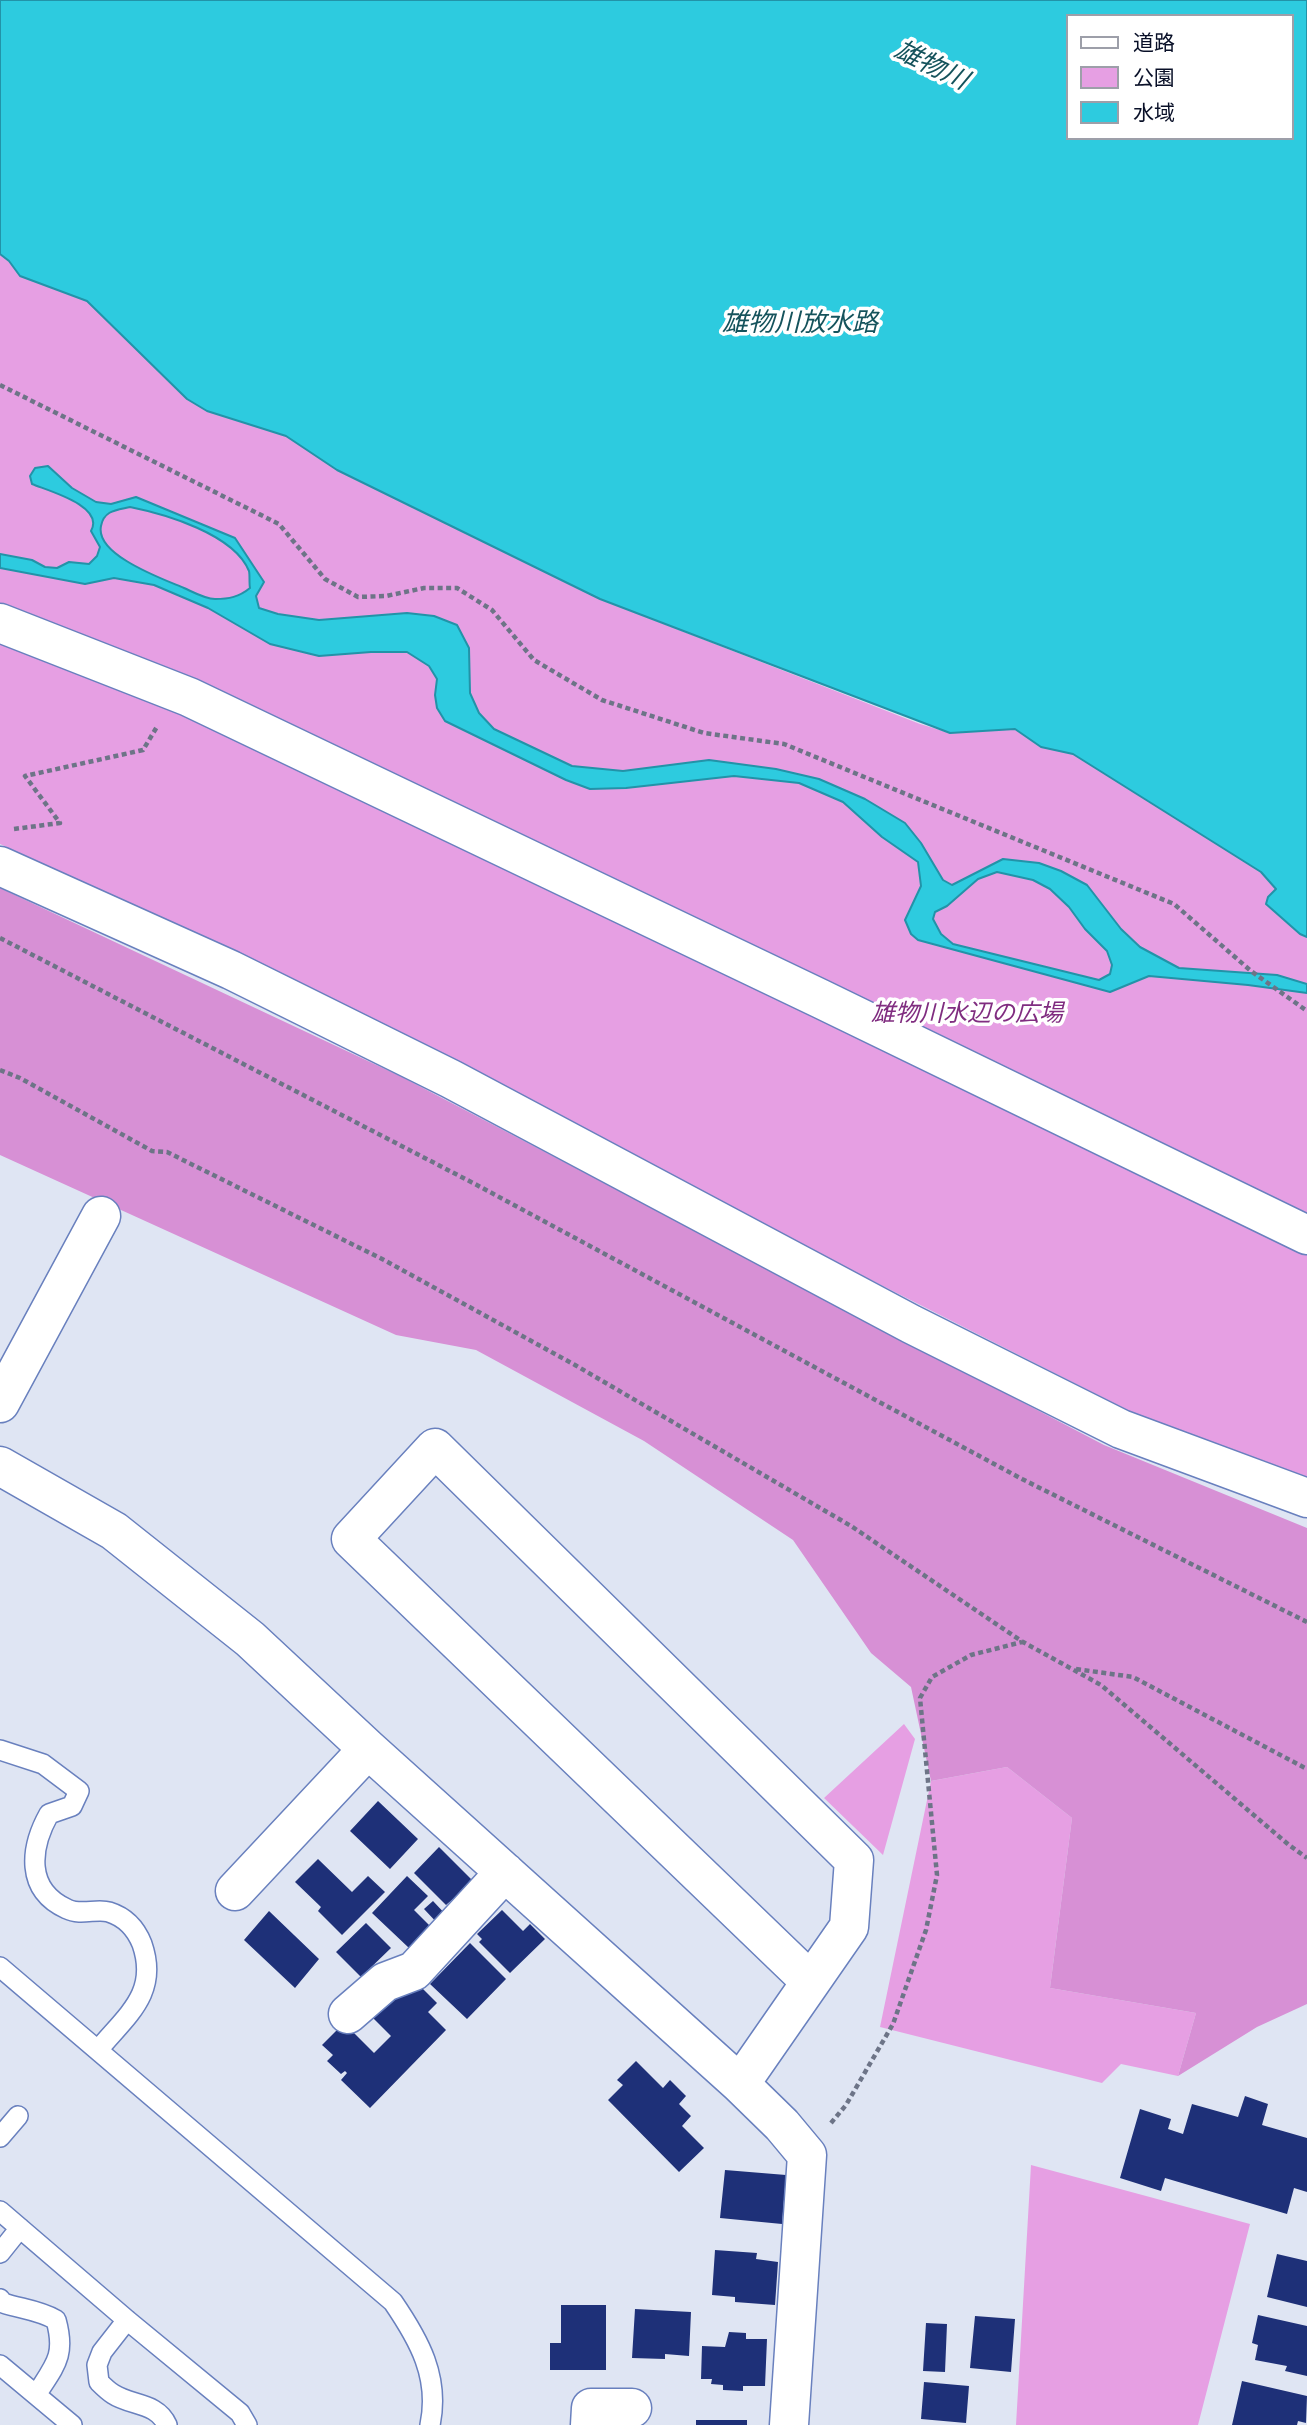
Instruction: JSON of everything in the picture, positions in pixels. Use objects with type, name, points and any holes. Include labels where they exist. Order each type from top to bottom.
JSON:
[{"type":"street","points":[[0,623],[177,693],[834,1005],[1307,1235]]},
{"type":"street","points":[[0,866],[230,970],[451,1079],[911,1324],[1121,1429],[1307,1498]]},
{"type":"street","points":[[0,1403],[100,1216]]},
{"type":"street","points":[[740,2084],[849,1927],[854,1860],[435,1448],[351,1539],[810,1981]]},
{"type":"street","points":[[0,1466],[114,1531],[250,1639],[740,2084],[782,2125],[807,2155],[789,2425]]},
{"type":"street","points":[[234,1891],[368,1749]]},
{"type":"street","points":[[348,2014],[385,1982],[414,1971],[505,1872]]},
{"type":"street","points":[[590,2425],[591,2408],[632,2408]]},
{"type":"lane","points":[[0,1750],[43,1764],[79,1791],[72,1806],[49,1814],[38,1834],[34,1857],[38,1883],[48,1896],[68,1910],[89,1913],[107,1911],[129,1923],[140,1939],[148,1960],[147,1984],[98,2050]]},
{"type":"lane","points":[[0,1967],[393,2302],[424,2353],[431,2385],[430,2425]]},
{"type":"lane","points":[[0,2137],[18,2116]]},
{"type":"lane","points":[[0,2211],[240,2413],[247,2425]]},
{"type":"lane","points":[[0,2253],[20,2228]]},
{"type":"lane","points":[[0,2299],[3,2303],[22,2309],[41,2311],[57,2320],[60,2359],[36,2395]]},
{"type":"lane","points":[[127,2320],[102,2352],[97,2365],[99,2382],[113,2393],[150,2406],[164,2418],[167,2425]]},
{"type":"lane","points":[[0,2365],[72,2425]]},
{"type":"path","points":[[0,385],[279,524],[325,579],[358,597],[386,596],[424,588],[457,588],[492,610],[534,660],[602,700],[704,733],[784,744],[1174,904],[1251,971],[1307,1011]]},
{"type":"path","points":[[12,830],[60,823],[25,776],[143,750],[177,693]]},
{"type":"path","points":[[0,939],[475,1184],[1022,1479],[1307,1622]]},
{"type":"path","points":[[0,1070],[20,1078],[152,1151],[167,1152],[384,1260],[575,1365],[851,1526],[1023,1642],[1101,1685],[1307,1858]]},
{"type":"path","points":[[807,2155],[846,2105],[893,2024],[926,1930],[937,1875],[920,1698],[932,1677],[971,1655],[1023,1642]]},
{"type":"path","points":[[1071,1668],[1133,1677],[1307,1769]]},
{"type":"green space","name":"雄物川水辺の広場","points":[[0,254],[20,276],[87,301],[187,399],[207,411],[286,436],[338,470],[600,599],[920,724],[950,733],[1016,729],[1041,747],[1073,754],[1261,872],[1276,889],[1268,897],[1300,934],[1307,937],[1307,1477],[1149,1421],[122,900],[0,844]]},
{"type":"green space","points":[[904,1724],[915,1739],[883,1855],[824,1798]]},
{"type":"green space","points":[[1007,1767],[1072,1818],[1050,1988],[1196,2013],[1178,2076],[1121,2064],[1102,2083],[880,2027],[931,1781]]},
{"type":"green space","points":[[1031,2165],[1250,2224],[1198,2425],[1016,2425]]},
{"type":"shaded area","points":[[0,888],[402,1077],[1104,1445],[1307,1528],[1307,2004],[1257,2027],[1178,2076],[1196,2013],[1050,1988],[1072,1818],[1007,1767],[931,1781],[911,1687],[871,1653],[793,1540],[644,1441],[476,1350],[396,1335],[0,1155]]},
{"type":"water","name":"雄物川放水路","points":[[0,0],[1307,0],[1307,937],[1266,904],[1268,897],[1276,889],[1261,872],[1073,754],[1041,747],[1015,729],[950,733],[600,599],[337,470],[286,436],[207,411],[187,399],[87,301],[20,276],[0,254]]},
{"type":"water","points":[[48,466],[72,488],[96,502],[111,504],[136,497],[235,538],[264,582],[256,596],[259,608],[278,614],[319,620],[407,613],[434,616],[457,625],[469,648],[470,693],[479,713],[494,729],[572,766],[623,771],[709,760],[776,769],[819,779],[865,799],[905,823],[921,843],[943,880],[952,885],[1003,859],[1039,863],[1087,885],[1121,929],[1140,947],[1179,968],[1277,975],[1307,984],[1307,993],[1149,976],[1110,992],[918,940],[911,934],[905,920],[921,886],[918,862],[882,837],[843,802],[799,783],[734,776],[626,788],[590,789],[445,721],[437,708],[437,679],[429,666],[407,652],[319,656],[270,644],[208,608],[154,585],[114,578],[85,584],[0,568],[0,554],[57,568],[69,562],[89,564],[97,556],[100,547],[91,531],[93,522],[90,514],[62,495],[32,484],[30,476],[35,468]],"holes":[[[130,507],[197,528],[229,546],[249,571],[250,588],[229,598],[207,598],[147,572],[119,556],[108,547],[102,537],[101,526],[108,514]],[[997,872],[1033,880],[1050,889],[1107,951],[1112,965],[1110,974],[1099,980],[953,944],[941,934],[933,919],[935,912],[947,906],[978,879]]]},
{"type":"building","points":[[378,1801],[418,1839],[390,1869],[350,1831]]},
{"type":"building","points":[[439,1847],[475,1883],[456,1902],[453,1899],[446,1905],[414,1873]]},
{"type":"building","points":[[318,1859],[352,1892],[368,1876],[385,1892],[342,1935],[318,1911],[321,1907],[295,1882]]},
{"type":"building","points":[[407,1876],[428,1896],[414,1910],[430,1926],[409,1948],[372,1913]]},
{"type":"building","points":[[433,1901],[449,1918],[440,1926],[424,1909]]},
{"type":"building","points":[[502,1910],[523,1931],[530,1924],[545,1939],[510,1973],[479,1942],[482,1939],[477,1934]]},
{"type":"building","points":[[269,1911],[319,1959],[295,1988],[244,1940]]},
{"type":"building","points":[[366,1923],[391,1948],[361,1977],[336,1952]]},
{"type":"building","points":[[470,1943],[506,1979],[467,2019],[430,1984]]},
{"type":"building","points":[[401,1984],[411,1994],[419,1985],[437,2003],[428,2012],[446,2030],[370,2108],[341,2080],[347,2073],[345,2071],[341,2074],[327,2061],[333,2055],[322,2045],[344,2023],[374,2053],[391,2036],[370,2015]]},
{"type":"building","points":[[636,2061],[663,2088],[670,2080],[686,2096],[679,2104],[691,2116],[682,2126],[704,2148],[679,2172],[608,2100],[623,2085],[617,2080]]},
{"type":"building","points":[[1245,2096],[1268,2104],[1262,2125],[1307,2138],[1307,2192],[1294,2188],[1287,2214],[1165,2178],[1161,2191],[1120,2178],[1140,2109],[1171,2119],[1168,2129],[1183,2134],[1192,2104],[1238,2117]]},
{"type":"building","points":[[725,2170],[786,2175],[782,2224],[720,2218]]},
{"type":"building","points":[[715,2250],[757,2253],[756,2259],[778,2262],[775,2305],[735,2302],[735,2297],[712,2295]]},
{"type":"building","points":[[1277,2254],[1307,2261],[1307,2307],[1267,2297]]},
{"type":"building","points":[[561,2305],[606,2305],[606,2370],[550,2370],[550,2343],[561,2343]]},
{"type":"building","points":[[635,2309],[691,2312],[689,2356],[665,2354],[665,2359],[632,2358]]},
{"type":"building","points":[[1258,2315],[1307,2326],[1307,2376],[1285,2371],[1287,2366],[1255,2360],[1258,2345],[1252,2343]]},
{"type":"building","points":[[975,2316],[1015,2319],[1011,2372],[970,2368]]},
{"type":"building","points":[[926,2323],[947,2324],[945,2372],[923,2371]]},
{"type":"building","points":[[729,2332],[746,2333],[746,2339],[767,2339],[765,2386],[743,2386],[743,2391],[723,2390],[723,2385],[711,2384],[712,2379],[701,2379],[702,2346],[725,2347]]},
{"type":"building","points":[[1242,2381],[1307,2396],[1306,2423],[1298,2421],[1297,2425],[1232,2425]]},
{"type":"building","points":[[924,2382],[969,2386],[966,2423],[921,2419]]},
{"type":"building","points":[[696,2420],[747,2420],[747,2425],[696,2425]]},
{"type":"water label","name":"雄物川","points":[[930,68]]}]
